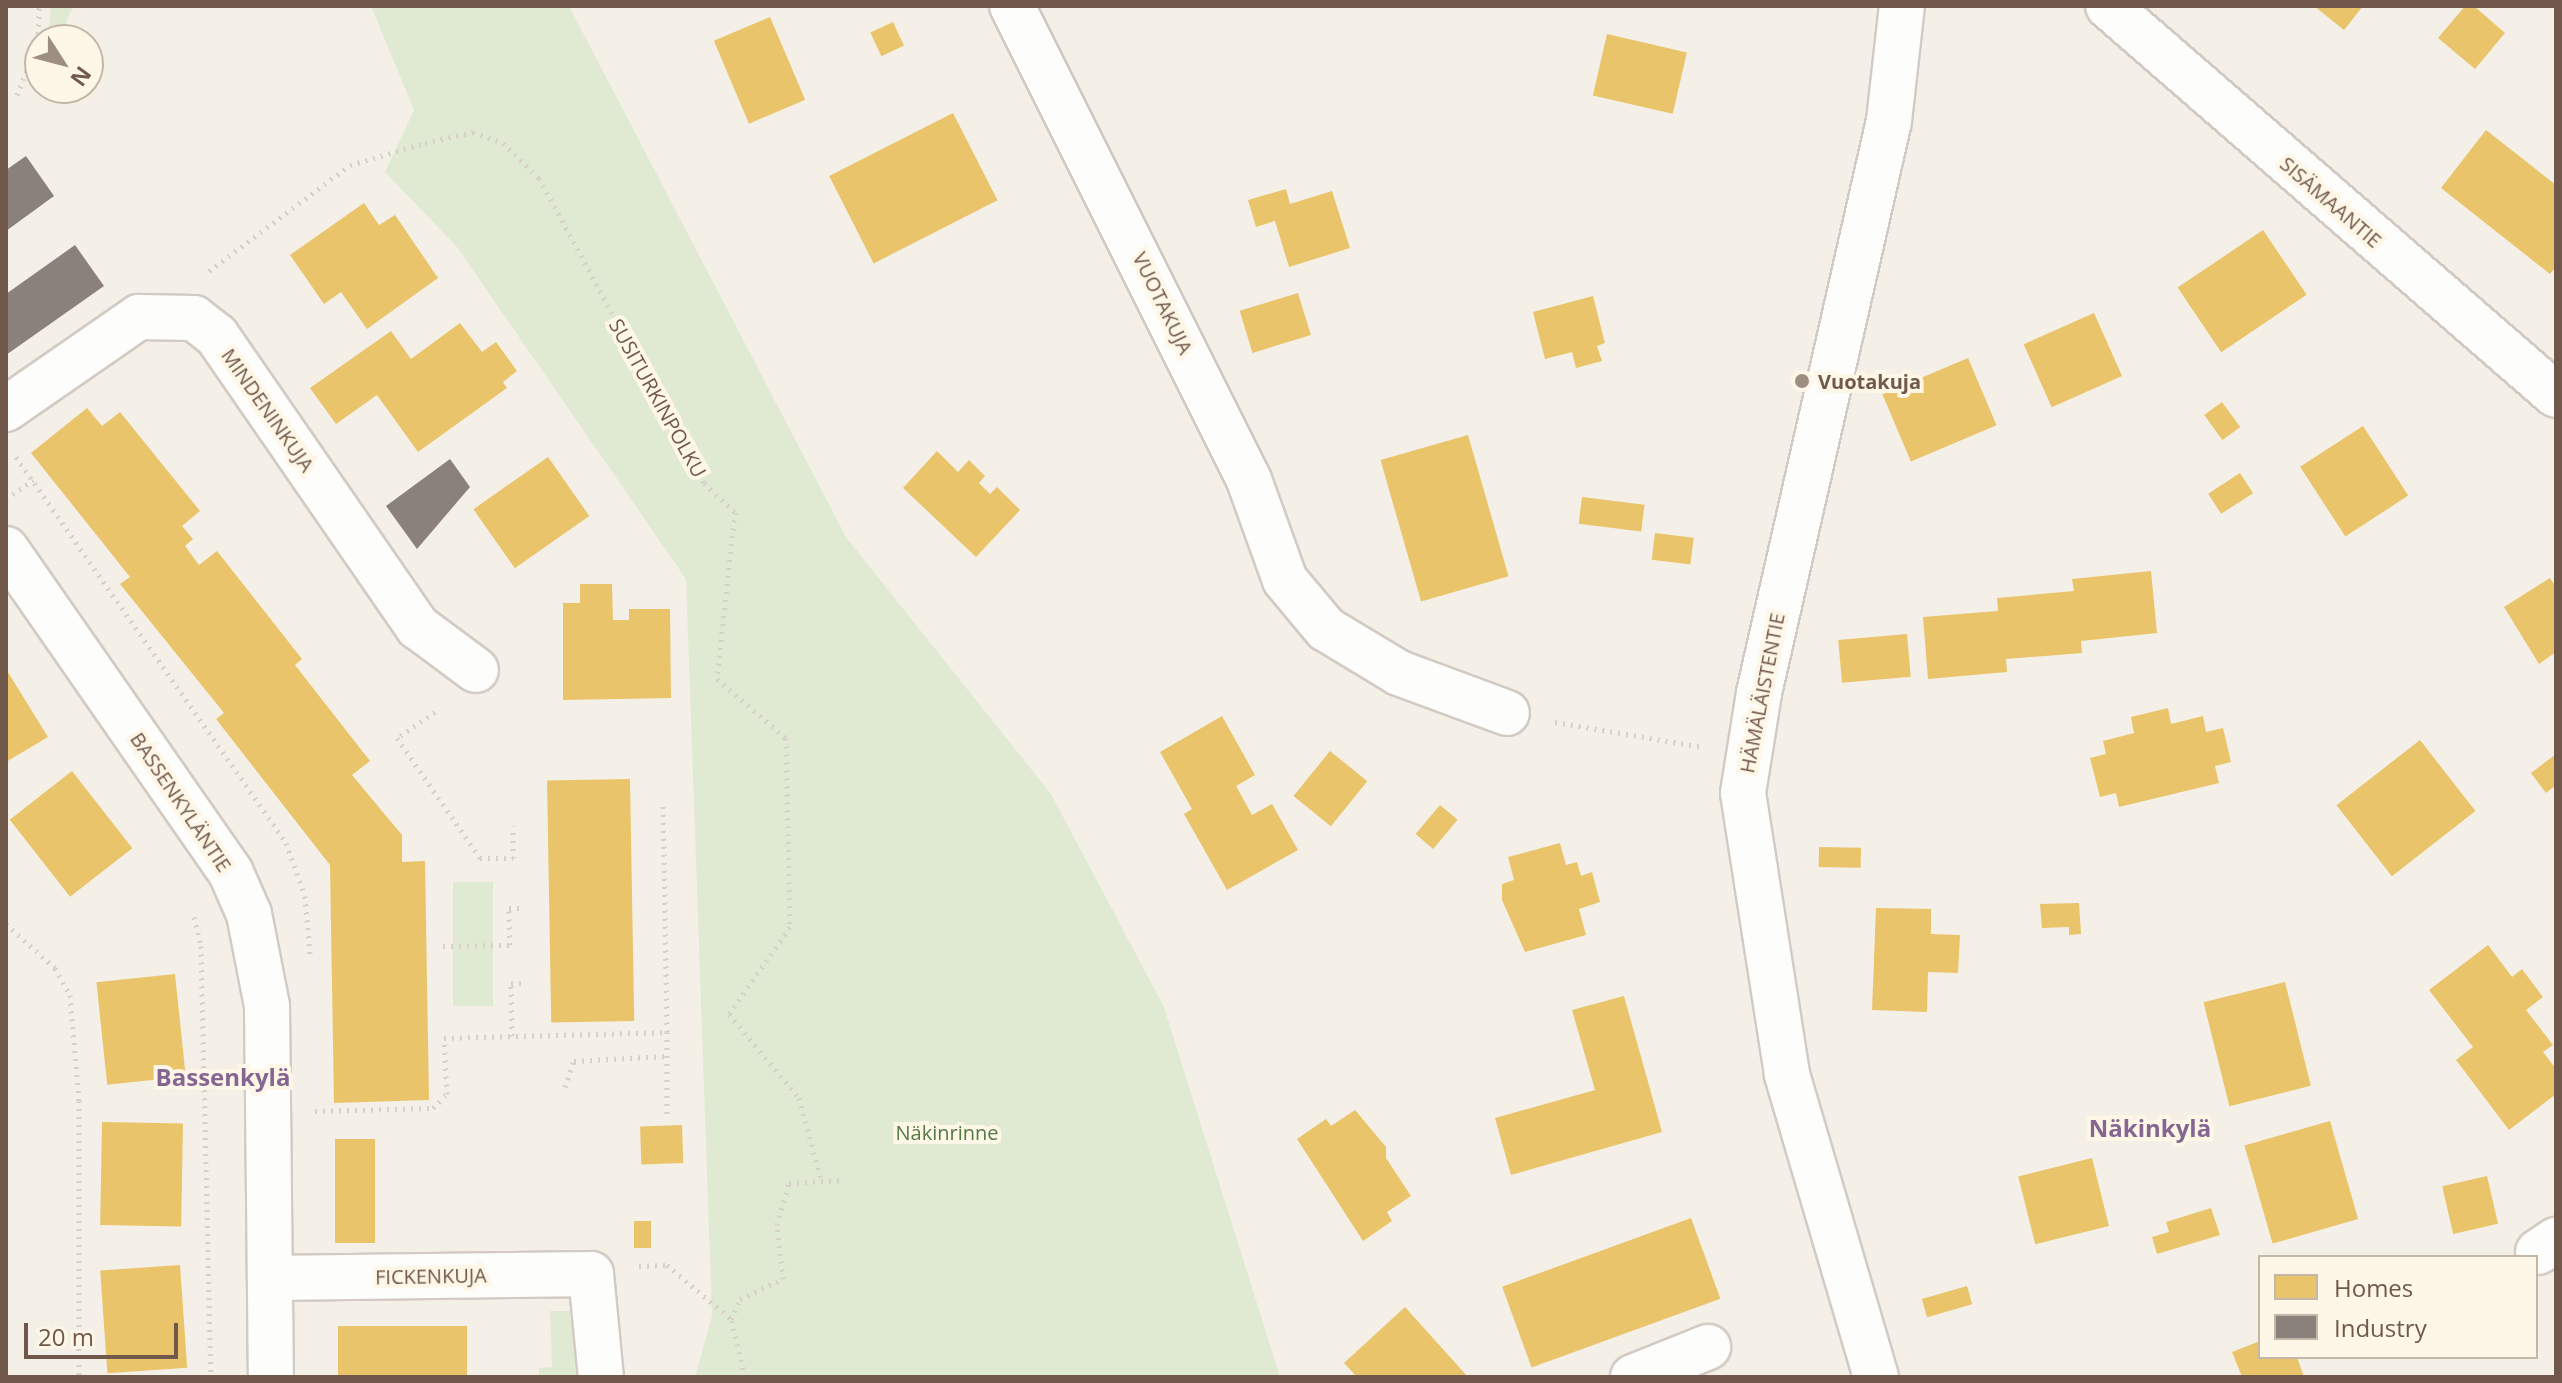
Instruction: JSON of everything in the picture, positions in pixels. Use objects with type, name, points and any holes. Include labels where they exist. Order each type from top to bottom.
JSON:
[{"type":"street","name":"VUOTAKUJA","points":[[1012,6],[1249,480],[1285,580],[1326,629],[1399,673],[1507,713]]},
{"type":"street","name":"HÄMÄLÄISTENTIE","points":[[1876,1377],[1787,1074],[1743,793],[1750,749],[1889,121],[1902,6]]},
{"type":"street","name":"SISÄMAANTIE","points":[[2108,6],[2556,395]]},
{"type":"street","points":[[6,409],[139,317],[170,314]]},
{"type":"street","name":"MINDENINKUJA","points":[[170,314],[194,318],[217,336],[418,627],[476,670]]},
{"type":"street","name":"BASSENKYLÄNTIE","points":[[6,549],[231,873],[249,914],[267,1006],[271,1377]]},
{"type":"street","points":[[591,1274],[601,1377]]},
{"type":"street","name":"FICKENKUJA","points":[[270,1278],[591,1274]]},
{"type":"street","points":[[1633,1377],[1708,1347]]},
{"type":"path","points":[[17,95],[38,42],[39,6]]},
{"type":"path","name":"SUSITURKINPOLKU","points":[[170,314],[214,265],[350,165],[473,132],[503,143],[539,178],[704,483],[735,512],[717,679],[786,738],[790,927],[729,1014],[799,1098],[821,1179]]},
{"type":"path","points":[[6,499],[33,480]]},
{"type":"path","points":[[435,712],[397,738],[480,858],[513,858],[513,826]]},
{"type":"path","points":[[1507,713],[1719,749],[1750,749]]},
{"type":"path","points":[[663,801],[667,1116]]},
{"type":"path","points":[[191,905],[201,946],[211,1377]]},
{"type":"path","points":[[443,946],[510,945],[509,908],[525,908]]},
{"type":"path","points":[[6,924],[55,968],[70,995],[79,1101],[79,1377]]},
{"type":"path","points":[[512,1036],[511,983],[526,983]]},
{"type":"path","points":[[314,1111],[433,1108],[447,1094],[444,1038],[667,1032]]},
{"type":"path","points":[[565,1087],[574,1061],[667,1056]]},
{"type":"path","points":[[731,1319],[740,1299],[783,1279],[777,1225],[789,1183],[843,1180]]},
{"type":"path","points":[[591,1274],[667,1265],[731,1319],[745,1377]]},
{"type":"green space","points":[[51,6],[74,6],[67,24],[49,24]]},
{"type":"green space","name":"Näkinrinne","points":[[371,6],[569,6],[846,537],[1051,794],[1164,1007],[1280,1377],[695,1377],[712,1316],[686,579],[457,247],[385,172],[414,110]]},
{"type":"green space","points":[[453,882],[493,882],[493,1006],[453,1006]]},
{"type":"green space","points":[[550,1311],[577,1311],[584,1377],[539,1377],[539,1368],[552,1367]]},
{"type":"building: Homes","points":[[2314,6],[2363,6],[2344,30]]},
{"type":"building: Homes","points":[[2465,6],[2474,6],[2505,33],[2475,69],[2438,38]]},
{"type":"building: Homes","points":[[770,17],[805,100],[749,124],[714,41]]},
{"type":"building: Homes","points":[[893,22],[904,46],[881,56],[870,33]]},
{"type":"building: Homes","points":[[1607,34],[1687,52],[1673,114],[1593,95]]},
{"type":"building: Homes","points":[[953,113],[997,200],[874,263],[829,176]]},
{"type":"building: Homes","points":[[2486,130],[2556,185],[2556,267],[2550,274],[2441,188]]},
{"type":"building: Homes","points":[[1286,189],[1290,204],[1332,191],[1350,248],[1289,267],[1275,221],[1256,227],[1248,200]]},
{"type":"building: Homes","points":[[364,203],[379,225],[395,215],[438,278],[367,329],[341,292],[324,304],[290,255]]},
{"type":"building: Homes","points":[[2263,230],[2307,295],[2221,352],[2178,288]]},
{"type":"building: Homes","points":[[1298,293],[1311,335],[1253,353],[1240,311]]},
{"type":"building: Homes","points":[[1593,296],[1605,343],[1597,346],[1602,361],[1576,368],[1572,352],[1545,359],[1533,312]]},
{"type":"building: Homes","points":[[2094,313],[2122,376],[2052,407],[2024,344]]},
{"type":"building: Homes","points":[[460,323],[482,352],[496,342],[517,371],[503,382],[507,388],[418,452],[377,395],[336,424],[310,388],[391,331],[411,359]]},
{"type":"building: Homes","points":[[1968,358],[1997,425],[1911,462],[1882,394]]},
{"type":"building: Homes","points":[[2222,402],[2240,427],[2222,440],[2204,415]]},
{"type":"building: Homes","points":[[87,408],[102,426],[120,412],[200,511],[182,526],[193,539],[185,546],[199,565],[217,551],[302,659],[295,665],[370,761],[352,775],[402,835],[402,862],[425,861],[429,1100],[334,1103],[330,865],[216,719],[224,713],[120,584],[130,577],[31,453]]},
{"type":"building: Homes","points":[[2363,426],[2408,496],[2345,536],[2300,467]]},
{"type":"building: Homes","points":[[1468,435],[1509,576],[1421,601],[1381,460]]},
{"type":"building: Homes","points":[[937,451],[958,472],[969,460],[985,476],[979,483],[990,494],[997,487],[1020,510],[976,557],[903,488]]},
{"type":"building: Homes","points":[[548,457],[589,516],[515,568],[473,509]]},
{"type":"building: Homes","points":[[2240,473],[2253,493],[2221,514],[2208,494]]},
{"type":"building: Homes","points":[[1582,497],[1645,505],[1641,531],[1579,524]]},
{"type":"building: Homes","points":[[1655,533],[1694,538],[1690,565],[1652,560]]},
{"type":"building: Homes","points":[[2151,571],[2157,633],[2081,641],[2082,653],[2006,659],[2007,672],[1928,679],[1923,617],[1998,611],[1997,598],[2074,591],[2072,579]]},
{"type":"building: Homes","points":[[2550,578],[2556,587],[2556,652],[2539,664],[2504,607]]},
{"type":"building: Homes","points":[[580,584],[612,584],[613,620],[629,620],[629,609],[670,609],[671,698],[563,700],[563,603],[580,603]]},
{"type":"building: Homes","points":[[1907,634],[1911,677],[1842,683],[1838,640]]},
{"type":"building: Homes","points":[[6,669],[48,737],[6,762]]},
{"type":"building: Homes","points":[[2168,708],[2171,724],[2203,716],[2206,732],[2223,728],[2231,762],[2215,766],[2219,783],[2119,807],[2116,793],[2100,797],[2090,758],[2106,754],[2103,741],[2134,733],[2131,717]]},
{"type":"building: Homes","points":[[1222,716],[1255,775],[1236,786],[1252,815],[1272,804],[1298,850],[1227,890],[1184,814],[1192,809],[1160,752]]},
{"type":"building: Homes","points":[[2420,740],[2475,811],[2392,876],[2336,805]]},
{"type":"building: Homes","points":[[1330,751],[1367,781],[1331,826],[1293,796]]},
{"type":"building: Homes","points":[[2556,754],[2556,785],[2546,793],[2531,773]]},
{"type":"building: Homes","points":[[72,771],[132,848],[70,897],[10,820]]},
{"type":"building: Homes","points":[[630,779],[634,1021],[551,1022],[547,780]]},
{"type":"building: Homes","points":[[1440,805],[1458,820],[1433,849],[1416,834]]},
{"type":"building: Homes","points":[[1560,843],[1566,865],[1577,862],[1581,876],[1592,872],[1600,902],[1579,909],[1586,935],[1525,952],[1502,900],[1502,884],[1514,880],[1508,857]]},
{"type":"building: Homes","points":[[1819,847],[1861,848],[1861,868],[1819,867]]},
{"type":"building: Homes","points":[[2079,903],[2081,934],[2069,935],[2069,927],[2042,928],[2040,904]]},
{"type":"building: Homes","points":[[1876,908],[1931,909],[1931,934],[1960,935],[1958,973],[1928,972],[1927,1012],[1872,1010]]},
{"type":"building: Homes","points":[[2488,945],[2512,977],[2522,969],[2543,997],[2526,1010],[2553,1045],[2543,1052],[2556,1069],[2556,1094],[2509,1130],[2456,1060],[2473,1047],[2429,990]]},
{"type":"building: Homes","points":[[175,974],[186,1076],[107,1085],[96,982]]},
{"type":"building: Homes","points":[[2285,982],[2311,1086],[2229,1106],[2203,1002]]},
{"type":"building: Homes","points":[[1624,996],[1662,1132],[1511,1175],[1495,1118],[1595,1090],[1572,1010]]},
{"type":"building: Homes","points":[[1355,1110],[1386,1147],[1386,1158],[1411,1196],[1387,1212],[1392,1221],[1363,1241],[1297,1139],[1326,1119],[1331,1126]]},
{"type":"building: Homes","points":[[2330,1121],[2358,1219],[2273,1244],[2244,1146]]},
{"type":"building: Homes","points":[[102,1122],[183,1123],[181,1226],[100,1225]]},
{"type":"building: Homes","points":[[682,1125],[683,1163],[641,1164],[640,1126]]},
{"type":"building: Homes","points":[[335,1139],[375,1139],[375,1243],[335,1243]]},
{"type":"building: Homes","points":[[2092,1158],[2109,1226],[2035,1244],[2018,1176]]},
{"type":"building: Homes","points":[[2487,1176],[2498,1224],[2453,1234],[2442,1186]]},
{"type":"building: Homes","points":[[2211,1208],[2220,1235],[2157,1254],[2152,1237],[2169,1232],[2166,1222]]},
{"type":"building: Homes","points":[[1691,1218],[1720,1299],[1532,1368],[1502,1287]]},
{"type":"building: Homes","points":[[634,1221],[651,1221],[651,1248],[634,1248]]},
{"type":"building: Homes","points":[[180,1265],[187,1368],[107,1373],[100,1271]]},
{"type":"building: Homes","points":[[1967,1286],[1972,1304],[1927,1317],[1922,1299]]},
{"type":"building: Homes","points":[[1405,1307],[1468,1377],[1357,1377],[1344,1363]]},
{"type":"building: Homes","points":[[338,1326],[467,1326],[467,1377],[338,1377]]},
{"type":"building: Homes","points":[[2258,1342],[2258,1359],[2298,1359],[2304,1377],[2242,1377],[2232,1352]]},
{"type":"building: Industry","points":[[26,156],[54,196],[6,231],[6,170]]},
{"type":"building: Industry","points":[[75,245],[104,286],[6,355],[6,294]]},
{"type":"building: Industry","points":[[450,459],[470,487],[417,549],[386,506]]},
{"type":"place","name":"Vuotakuja","points":[[1802,381]]},
{"type":"district","name":"Bassenkylä","points":[[223,1077]]},
{"type":"district","name":"Näkinkylä","points":[[2150,1128]]}]
